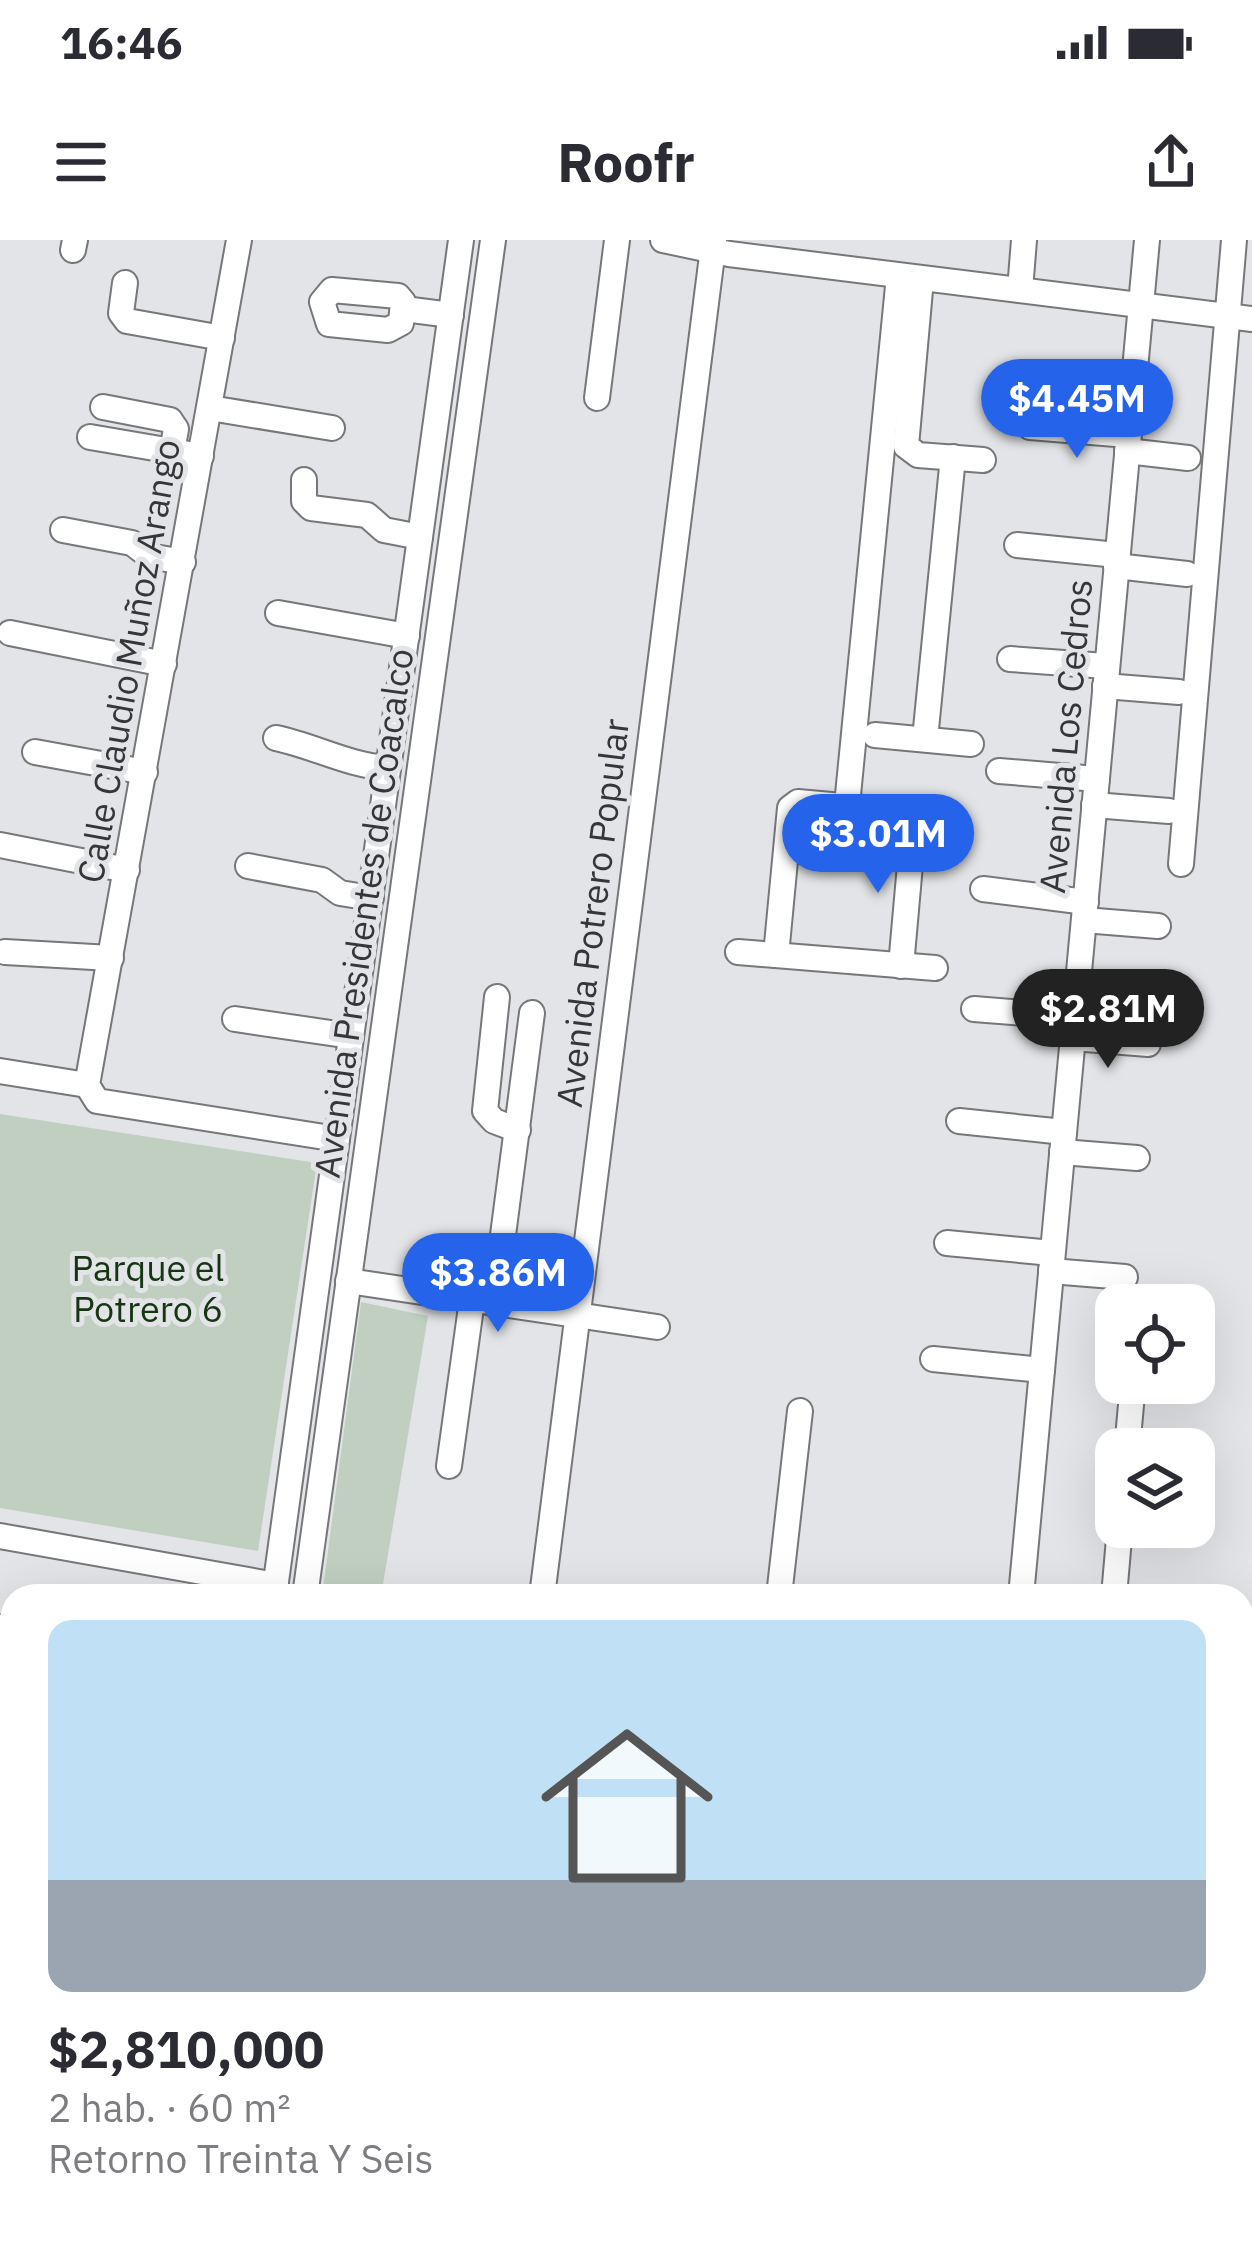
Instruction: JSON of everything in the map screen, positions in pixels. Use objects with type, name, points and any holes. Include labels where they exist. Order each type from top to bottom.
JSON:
[{"type":"street","name":"Calle Claudio Muñoz Arango","points":[[88,1090],[239,240]]},
{"type":"street","name":"Avenida Presidentes de Coacalco","points":[[276,1584],[461,240]]},
{"type":"street","name":"Avenida Presidentes de Coacalco","points":[[307,1584],[493,240]]},
{"type":"street","points":[[597,398],[617,240]]},
{"type":"street","points":[[663,240],[805,252],[910,277],[1240,317]]},
{"type":"street","points":[[1019,290],[1024,240]]},
{"type":"street","name":"Avenida Los Cedros","points":[[1022,1584],[1148,240]]},
{"type":"street","points":[[1181,864],[1240,317],[1234,240]]},
{"type":"street","name":"Avenida Potrero Popular","points":[[544,1584],[714,244]]},
{"type":"street","points":[[910,277],[906,446],[918,455],[982,460]]},
{"type":"street","points":[[847,805],[910,277]]},
{"type":"street","points":[[125,283],[121,313],[127,321],[222,338]]},
{"type":"street","points":[[404,309],[451,315]]},
{"type":"street","points":[[104,407],[170,421],[176,429],[172,451]]},
{"type":"street","points":[[210,408],[332,428]]},
{"type":"street","points":[[1030,428],[1189,458]]},
{"type":"street","points":[[90,437],[201,456]]},
{"type":"street","points":[[925,740],[953,457]]},
{"type":"street","points":[[304,480],[304,501],[310,508],[367,515],[384,530],[420,537]]},
{"type":"street","points":[[63,530],[131,543],[149,556],[182,562]]},
{"type":"street","points":[[1017,545],[1187,574]]},
{"type":"street","points":[[278,613],[407,636]]},
{"type":"street","points":[[10,633],[164,664]]},
{"type":"street","points":[[1010,659],[1179,692]]},
{"type":"street","points":[[874,734],[971,744]]},
{"type":"street","points":[[276,738],[326,749],[345,763],[388,768]]},
{"type":"street","points":[[35,752],[145,772]]},
{"type":"street","points":[[999,771],[1096,778]]},
{"type":"street","points":[[776,955],[790,808],[799,802],[847,805],[908,812],[914,820],[901,966]]},
{"type":"street","points":[[1094,805],[1169,811]]},
{"type":"street","points":[[0,845],[127,870]]},
{"type":"street","points":[[248,866],[322,880],[340,893],[370,898]]},
{"type":"street","points":[[983,889],[1158,926]]},
{"type":"street","points":[[5,952],[112,958]]},
{"type":"street","points":[[738,952],[935,968]]},
{"type":"street","points":[[497,997],[485,1111],[518,1130]]},
{"type":"street","points":[[974,1009],[1148,1044]]},
{"type":"street","points":[[449,1466],[518,1130],[532,1013]]},
{"type":"street","points":[[236,1018],[352,1036]]},
{"type":"street","points":[[0,1071],[88,1090],[98,1101],[338,1139]]},
{"type":"street","points":[[959,1121],[1137,1158]]},
{"type":"street","points":[[946,1243],[1126,1277]]},
{"type":"street","points":[[348,1281],[657,1327]]},
{"type":"street","points":[[933,1359],[1042,1370]]},
{"type":"street","points":[[303,1385],[333,1389]]},
{"type":"street","points":[[779,1584],[800,1411]]},
{"type":"street","points":[[0,1563],[2,1536],[240,1584]]},
{"type":"street","points":[[1115,1584],[1118,1548]]},
{"type":"green space","name":"Parque el Potrero 6","points":[[0,1114],[317,1163],[258,1551],[0,1508]]},
{"type":"green space","points":[[361,1302],[428,1316],[383,1584],[324,1584]]}]
